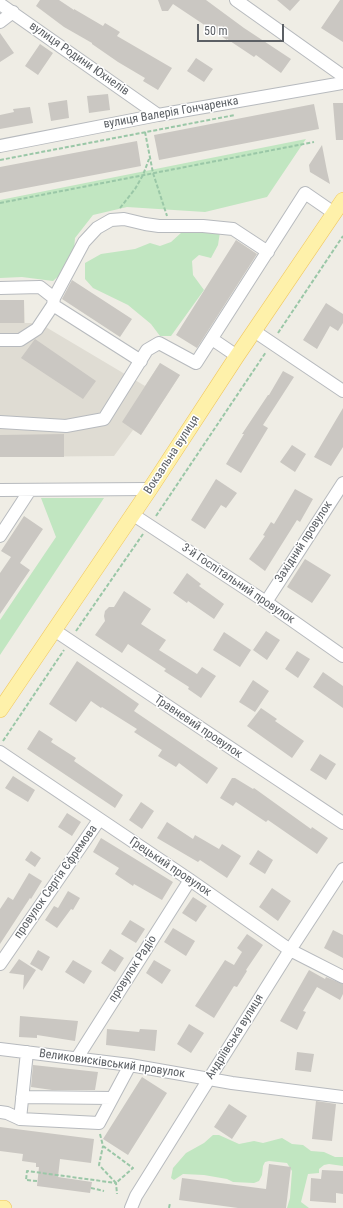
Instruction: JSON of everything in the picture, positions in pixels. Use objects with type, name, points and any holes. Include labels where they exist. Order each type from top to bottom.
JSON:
[{"type":"main road","name":"Вокзальна вулиця","points":[[0,710],[343,200]]},
{"type":"street","points":[[236,0],[343,76]]},
{"type":"street","name":"вулиця Родини Юхнелів","points":[[0,4],[158,115]]},
{"type":"street","points":[[0,22],[13,12]]},
{"type":"street","name":"вулиця Валерія Гончаренка","points":[[0,146],[158,115],[343,82]]},
{"type":"street","points":[[0,422],[66,426],[104,419],[147,350],[159,343],[196,363],[305,193],[334,213]]},
{"type":"street","points":[[0,340],[20,340],[37,329],[54,301],[84,242],[97,228],[110,220],[124,219],[145,224],[203,226],[233,229],[268,252]]},
{"type":"street","points":[[0,288],[40,287],[54,301],[141,361]]},
{"type":"street","points":[[254,331],[343,391]]},
{"type":"street","points":[[212,339],[237,356]]},
{"type":"street","name":"Західний провулок","points":[[266,602],[343,483]]},
{"type":"street","points":[[0,490],[150,489]]},
{"type":"street","points":[[0,536],[30,490]]},
{"type":"street","name":"3-й Госпітальний провулок","points":[[132,514],[266,602],[343,656]]},
{"type":"street","name":"Травневий провулок","points":[[54,630],[343,823]]},
{"type":"street","name":"Грецький провулок","points":[[0,752],[190,880],[290,950],[343,977]]},
{"type":"street","name":"провулок Сергія Єфремова","points":[[0,964],[99,820]]},
{"type":"street","name":"Андріївська вулиця","points":[[131,1208],[136,1196],[209,1079],[343,869]]},
{"type":"street","name":"провулок Радіо","points":[[77,1058],[190,880]]},
{"type":"street","name":"Великовисківський провулок","points":[[0,1049],[130,1065],[209,1079],[343,1097]]},
{"type":"street","points":[[20,1119],[27,1052]]},
{"type":"street","points":[[0,1112],[7,1113],[20,1119],[99,1123],[130,1065]]},
{"type":"street","points":[[22,1097],[112,1098]]},
{"type":"path","points":[[0,160],[237,114]]},
{"type":"path","points":[[145,132],[153,173],[171,226]]},
{"type":"path","points":[[0,203],[314,142]]},
{"type":"path","points":[[110,220],[135,189],[143,175],[149,158]]},
{"type":"path","points":[[0,745],[343,236]]},
{"type":"path","points":[[99,1123],[102,1146],[99,1165],[116,1184],[117,1194]]},
{"type":"path","points":[[102,1146],[133,1168],[116,1184]]},
{"type":"path","points":[[37,1181],[26,1180],[27,1171],[116,1184]]},
{"type":"path","points":[[91,1188],[104,1191]]},
{"type":"shaded area","points":[[0,300],[24,300],[25,323],[39,323],[145,386],[160,363],[180,375],[141,435],[133,430],[114,456],[0,457]]},
{"type":"green space","points":[[306,139],[267,197],[205,212],[127,207],[93,215],[75,238],[73,263],[53,281],[22,277],[0,278],[0,200]]},
{"type":"green space","points":[[192,223],[220,232],[218,245],[211,258],[199,255],[192,261],[193,275],[204,290],[171,336],[160,336],[151,324],[128,305],[93,288],[85,279],[85,263],[101,254],[135,249],[150,243],[160,246],[171,242]]},
{"type":"green space","points":[[41,498],[104,498],[0,655],[0,620],[56,537]]},
{"type":"green space","points":[[213,1135],[219,1135],[239,1144],[254,1141],[263,1143],[282,1138],[292,1144],[303,1145],[311,1151],[324,1152],[335,1157],[343,1157],[343,1166],[329,1164],[324,1165],[319,1169],[319,1173],[308,1174],[301,1202],[309,1208],[287,1208],[290,1198],[292,1171],[287,1163],[265,1162],[259,1181],[254,1183],[233,1182],[227,1179],[204,1175],[183,1174],[174,1180],[171,1178],[173,1168],[186,1153],[204,1143]]},
{"type":"building","points":[[40,0],[59,0],[103,26],[105,23],[120,32],[117,36],[172,68],[158,90],[143,81],[145,78],[118,62],[92,43],[64,27],[36,6]]},
{"type":"building","points":[[158,0],[206,0],[244,28],[291,59],[281,73],[256,55],[254,57],[173,4],[168,11],[162,11]]},
{"type":"building","points":[[277,0],[300,0],[290,11]]},
{"type":"building","points":[[340,0],[343,0],[343,42],[321,28]]},
{"type":"building","points":[[0,33],[14,53],[0,62]]},
{"type":"building","points":[[40,44],[53,53],[38,75],[25,66]]},
{"type":"building","points":[[196,58],[213,69],[204,82],[187,71]]},
{"type":"building","points":[[108,94],[110,110],[89,113],[87,96]]},
{"type":"building","points":[[67,100],[69,118],[51,121],[48,103]]},
{"type":"building","points":[[333,103],[343,103],[343,140],[336,140]]},
{"type":"building","points":[[314,104],[319,129],[159,160],[154,135]]},
{"type":"building","points":[[30,107],[33,123],[0,129],[0,115],[14,112],[13,109]]},
{"type":"building","points":[[137,141],[141,166],[0,193],[0,167]]},
{"type":"building","points":[[322,145],[330,184],[310,172],[309,165]]},
{"type":"building","points":[[236,240],[257,254],[197,348],[176,335]]},
{"type":"building","points":[[72,280],[132,319],[120,337],[62,299]]},
{"type":"building","points":[[0,300],[24,300],[24,323],[0,323]]},
{"type":"building","points":[[326,303],[343,314],[343,323],[338,331],[330,326],[317,349],[303,340]]},
{"type":"building","points":[[35,339],[96,381],[83,399],[21,358]]},
{"type":"building","points":[[160,363],[180,375],[141,435],[122,422]]},
{"type":"building","points":[[283,371],[294,377],[263,425],[268,428],[241,473],[226,464],[244,434],[242,434],[269,395]]},
{"type":"building","points":[[343,408],[343,447],[331,466],[314,457]]},
{"type":"building","points":[[64,434],[64,457],[0,457],[0,435]]},
{"type":"building","points":[[292,445],[306,454],[295,472],[280,462]]},
{"type":"building","points":[[216,479],[237,493],[226,508],[221,505],[205,529],[191,520]]},
{"type":"building","points":[[295,489],[313,499],[300,522],[297,520],[265,571],[249,559],[265,536],[263,535],[271,522],[274,524]]},
{"type":"building","points":[[24,516],[43,529],[20,563],[30,570],[0,614],[0,573],[11,557],[1,551]]},
{"type":"building","points":[[305,559],[331,575],[312,603],[287,587]]},
{"type":"building","points":[[187,573],[201,584],[199,586],[224,604],[214,619],[188,601],[187,603],[173,593]]},
{"type":"building","points":[[124,591],[151,609],[141,624],[166,640],[159,650],[197,674],[202,667],[216,676],[201,698],[188,689],[189,687],[164,671],[166,669],[128,644],[122,653],[95,635],[105,621],[105,611],[109,607],[114,607]]},
{"type":"building","points":[[266,631],[280,640],[267,660],[253,650]]},
{"type":"building","points":[[224,632],[251,650],[240,667],[213,650]]},
{"type":"building","points":[[297,651],[310,659],[298,678],[285,669]]},
{"type":"building","points":[[77,661],[139,704],[134,711],[218,768],[207,784],[179,763],[176,767],[158,756],[162,750],[134,732],[137,729],[91,701],[76,722],[49,704]]},
{"type":"building","points":[[323,672],[343,686],[343,708],[313,687]]},
{"type":"building","points":[[253,680],[269,691],[255,712],[239,702]]},
{"type":"building","points":[[261,708],[277,719],[275,721],[304,741],[292,758],[247,726]]},
{"type":"building","points":[[39,730],[53,739],[51,742],[76,758],[74,761],[123,795],[115,808],[27,749]]},
{"type":"building","points":[[320,754],[336,764],[326,780],[310,770]]},
{"type":"building","points":[[13,776],[35,790],[28,802],[5,788]]},
{"type":"building","points":[[232,778],[235,778],[253,789],[254,788],[311,829],[312,827],[328,838],[317,854],[268,820],[266,822],[236,802],[233,806],[220,798]]},
{"type":"building","points":[[141,802],[154,811],[142,829],[129,820]]},
{"type":"building","points":[[67,813],[81,822],[72,836],[58,827]]},
{"type":"building","points":[[167,822],[193,839],[195,835],[219,849],[222,844],[241,856],[227,878],[200,860],[198,862],[157,838]]},
{"type":"building","points":[[101,838],[173,882],[162,900],[134,884],[133,886],[115,874],[119,868],[93,852]]},
{"type":"building","points":[[258,850],[273,860],[265,874],[249,864]]},
{"type":"building","points":[[31,851],[41,858],[35,867],[25,860]]},
{"type":"building","points":[[29,873],[42,881],[0,944],[0,909],[8,897],[13,900]]},
{"type":"building","points":[[272,888],[291,901],[278,921],[259,907]]},
{"type":"building","points":[[68,891],[80,898],[73,910],[71,909],[57,928],[45,920],[54,906],[58,908]]},
{"type":"building","points":[[193,897],[207,906],[196,922],[182,913]]},
{"type":"building","points":[[130,920],[145,929],[136,943],[121,934]]},
{"type":"building","points":[[173,928],[195,941],[186,956],[164,942]]},
{"type":"building","points":[[333,930],[343,935],[343,958],[324,948]]},
{"type":"building","points":[[247,934],[263,945],[246,970],[247,971],[237,987],[234,986],[214,1018],[195,1006],[225,960],[234,965],[242,952],[237,948]]},
{"type":"building","points":[[110,949],[124,958],[115,972],[101,963]]},
{"type":"building","points":[[38,950],[50,957],[42,971],[30,964]]},
{"type":"building","points":[[19,959],[36,970],[23,990],[24,975],[9,973]]},
{"type":"building","points":[[73,960],[92,971],[84,984],[65,972]]},
{"type":"building","points":[[154,960],[171,970],[162,984],[146,973]]},
{"type":"building","points":[[309,970],[325,979],[326,977],[343,984],[343,994],[340,1000],[317,987],[303,1011],[306,1012],[297,1030],[280,1021]]},
{"type":"building","points":[[20,1016],[78,1021],[75,1041],[37,1035],[37,1038],[19,1037]]},
{"type":"building","points":[[189,1024],[204,1033],[191,1053],[177,1044]]},
{"type":"building","points":[[107,1029],[139,1032],[140,1029],[157,1030],[155,1051],[106,1045]]},
{"type":"building","points":[[297,1052],[314,1054],[311,1072],[295,1070]]},
{"type":"building","points":[[33,1065],[98,1072],[95,1090],[52,1090],[31,1087]]},
{"type":"building","points":[[142,1077],[167,1093],[128,1155],[103,1139]]},
{"type":"building","points":[[316,1101],[336,1104],[332,1141],[312,1139]]},
{"type":"building","points":[[229,1104],[247,1116],[232,1139],[214,1127]]},
{"type":"building","points":[[0,1127],[94,1139],[91,1163],[60,1159],[58,1177],[92,1182],[90,1193],[37,1186],[39,1167],[36,1167],[36,1163],[22,1161],[23,1154],[0,1151]]},
{"type":"building","points":[[269,1164],[291,1167],[286,1208],[238,1208],[179,1200],[182,1178],[266,1189]]},
{"type":"building","points":[[322,1170],[343,1171],[343,1194],[336,1193],[336,1203],[310,1201],[311,1178],[321,1179]]}]
